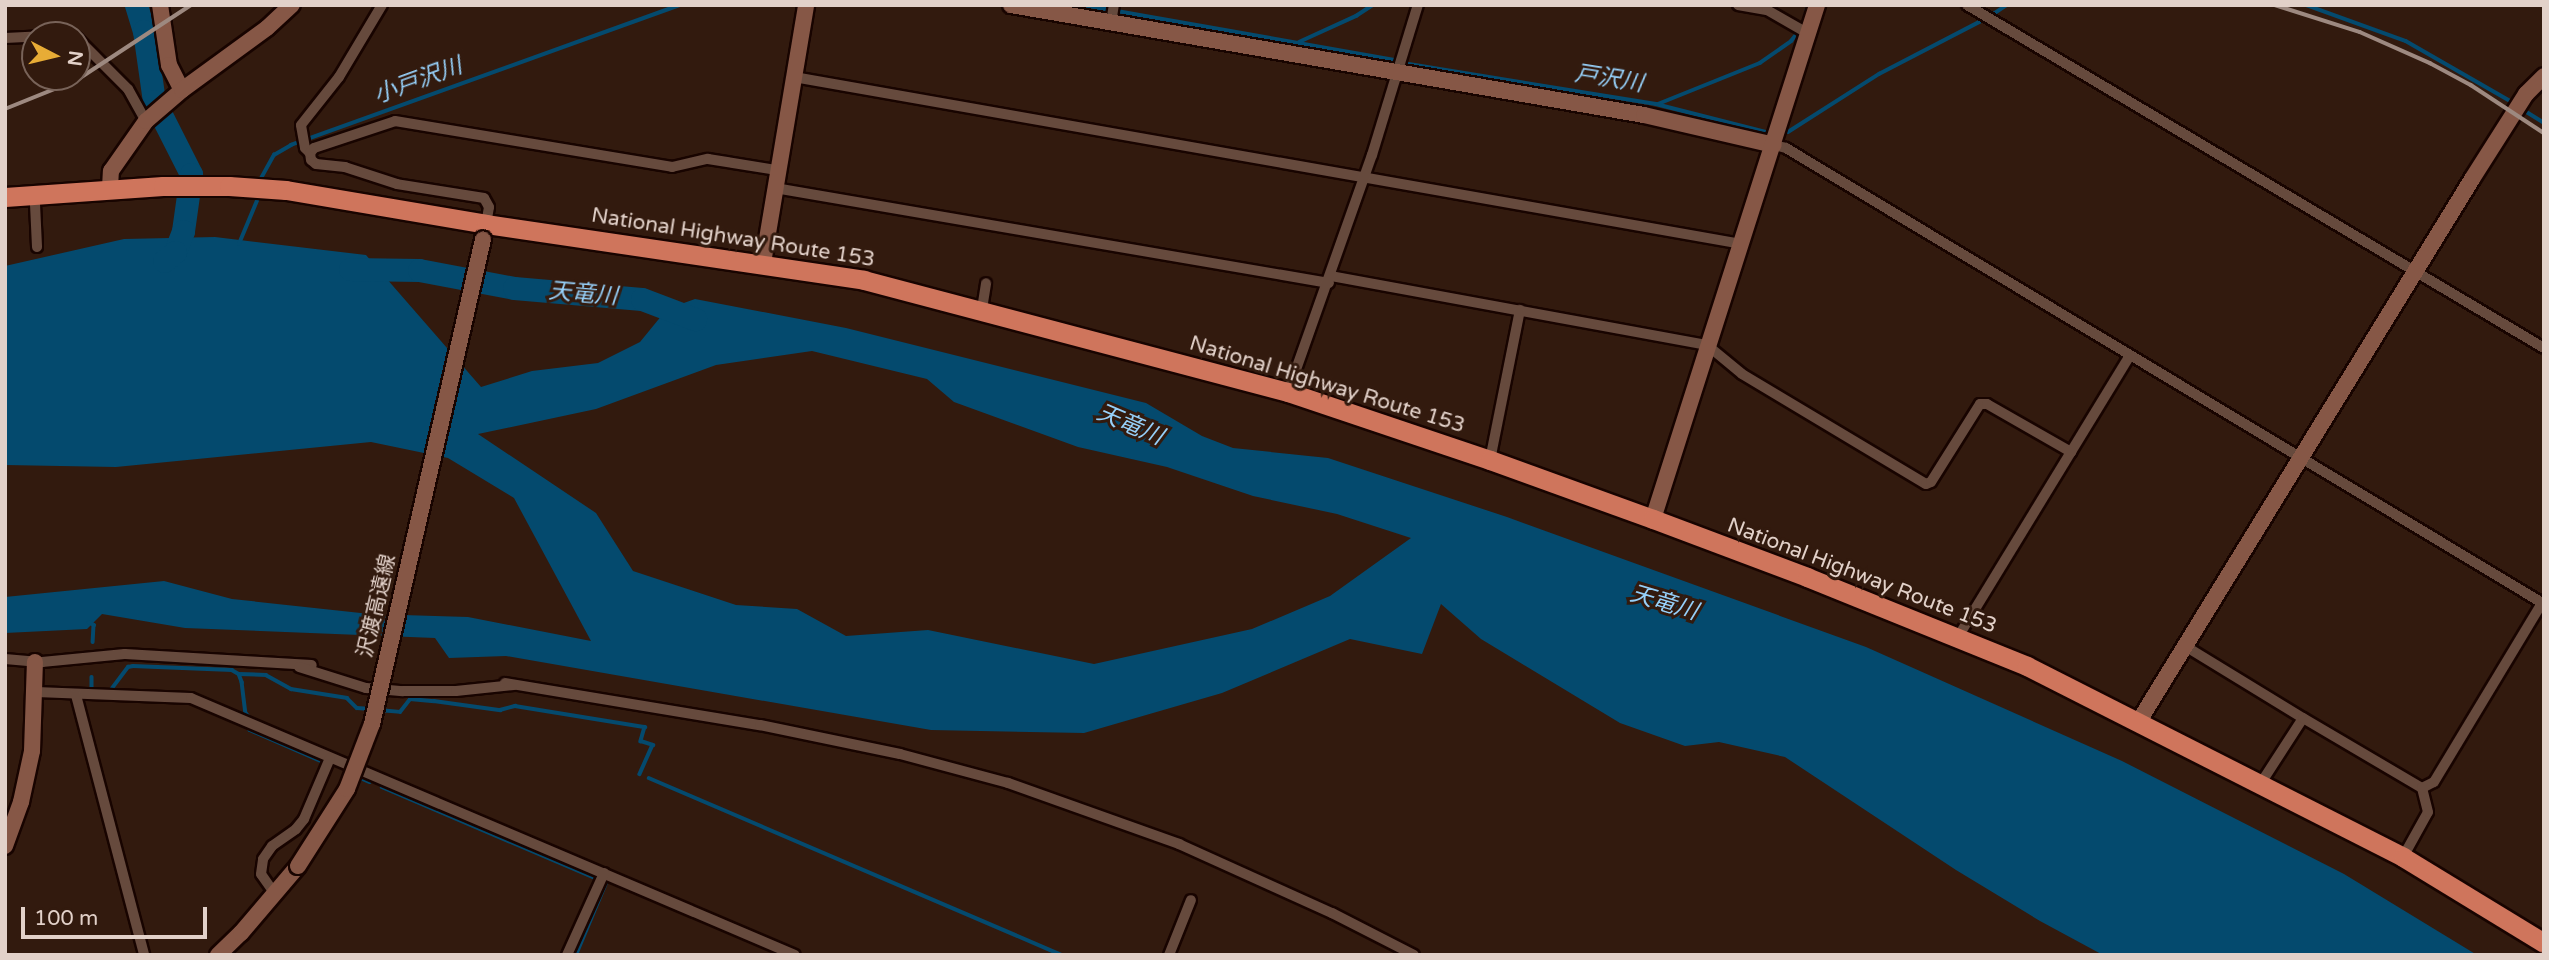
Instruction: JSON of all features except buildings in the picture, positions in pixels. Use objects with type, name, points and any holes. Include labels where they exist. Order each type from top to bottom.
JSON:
[{"type":"highway","name":"National Highway Route 153","points":[[5,197],[163,186],[263,188],[341,199],[485,232],[763,262],[864,279],[1288,392],[1490,460],[1653,519],[2027,666],[2403,857],[2544,943]]},
{"type":"street","points":[[160,5],[176,95]]},
{"type":"street","points":[[110,188],[111,172],[148,119],[267,28],[292,5]]},
{"type":"street","points":[[382,5],[339,77],[300,125],[301,136],[311,160],[316,164],[345,167],[397,184],[484,198],[489,207],[485,232]]},
{"type":"street","points":[[763,262],[806,5]]},
{"type":"street","points":[[1011,5],[1644,115],[1786,148],[2543,603],[2434,782],[2422,788]]},
{"type":"street","points":[[1111,21],[1114,5]]},
{"type":"street","points":[[1288,392],[1330,280],[1418,5]]},
{"type":"street","points":[[1738,5],[1767,10],[1803,31]]},
{"type":"street","points":[[1653,519],[1707,345],[1774,145],[1803,31],[1817,5]]},
{"type":"street","points":[[1967,5],[2544,348]]},
{"type":"street","points":[[91,51],[113,72],[148,119]]},
{"type":"street","points":[[2139,721],[2514,113],[2544,76]]},
{"type":"street","points":[[794,77],[1742,244]]},
{"type":"street","points":[[307,150],[395,121],[672,167],[708,159],[777,170]]},
{"type":"street","points":[[775,188],[1520,310],[1707,345],[1742,374],[1926,484],[1931,482],[1980,404],[1987,404],[2071,452]]},
{"type":"street","points":[[35,204],[37,247]]},
{"type":"street","name":"沢渡高遠線","points":[[218,955],[298,866],[348,789],[372,724],[485,232]]},
{"type":"street","points":[[982,309],[986,283]]},
{"type":"street","points":[[1490,460],[1520,310]]},
{"type":"street","points":[[1958,637],[2130,355]]},
{"type":"street","points":[[2185,646],[2422,788],[2428,812],[2403,857]]},
{"type":"street","points":[[5,659],[35,662],[125,654],[312,665]]},
{"type":"street","points":[[5,846],[28,775],[36,692],[35,662]]},
{"type":"street","points":[[288,663],[366,688],[456,691],[510,683],[760,725],[900,754],[1008,783],[1201,854],[1414,955]]},
{"type":"street","points":[[36,692],[191,698],[794,955]]},
{"type":"street","points":[[76,695],[144,955]]},
{"type":"street","points":[[2261,783],[2302,718]]},
{"type":"street","points":[[275,894],[261,874],[262,859],[272,846],[296,829],[304,819],[330,758]]},
{"type":"street","points":[[568,955],[604,873]]},
{"type":"street","points":[[1169,955],[1191,900]]},
{"type":"water","points":[[215,237],[366,255],[481,387],[532,371],[598,363],[640,342],[667,309],[695,299],[846,328],[1146,403],[1202,436],[1233,448],[1328,458],[1507,517],[1866,647],[2122,761],[2344,874],[2477,955],[2103,955],[2040,921],[1956,870],[1785,757],[1719,742],[1685,746],[1620,723],[1481,639],[1441,604],[1422,654],[1350,639],[1222,693],[1084,733],[931,730],[506,656],[449,658],[435,638],[185,628],[102,614],[87,629],[5,633],[5,597],[164,581],[232,599],[370,614],[468,617],[591,641],[514,498],[448,458],[371,442],[116,467],[5,465],[5,266],[124,239]],"holes":[[[812,351],[927,379],[954,402],[1078,447],[1167,467],[1253,496],[1337,514],[1411,538],[1330,596],[1252,629],[1094,664],[928,630],[846,636],[797,609],[736,605],[633,571],[596,513],[478,434],[596,409],[716,365]]]},
{"type":"waterway","points":[[136,5],[144,31],[154,101],[191,174],[183,231],[175,252],[164,261]]},
{"type":"waterway","name":"小戸沢川","points":[[259,182],[274,155],[291,145],[679,5]]},
{"type":"waterway","name":"小戸沢川","points":[[1083,5],[1394,60]]},
{"type":"waterway","name":"小戸沢川","points":[[1299,42],[1356,16],[1373,5]]},
{"type":"waterway","name":"戸沢川","points":[[1804,21],[1808,5]]},
{"type":"waterway","points":[[1992,15],[2007,5]]},
{"type":"waterway","points":[[2306,5],[2406,41],[2514,103]]},
{"type":"waterway","points":[[1788,132],[1879,74],[1983,20]]},
{"type":"waterway","name":"戸沢川","points":[[1658,104],[1760,63],[1791,41],[1799,31]]},
{"type":"waterway","name":"戸沢川","points":[[1409,64],[1656,104],[1770,133]]},
{"type":"waterway","points":[[2522,109],[2544,123]]},
{"type":"waterway","name":"小戸沢川","points":[[239,244],[259,196]]},
{"type":"waterway","name":"天竜川","points":[[350,269],[419,270],[514,288],[642,299],[695,319]]},
{"type":"waterway","points":[[89,622],[94,625],[93,642]]},
{"type":"waterway","points":[[110,691],[128,667],[133,666],[232,670],[239,674],[246,713],[251,719]]},
{"type":"waterway","points":[[239,674],[266,675],[291,689],[347,698],[357,708],[371,709]]},
{"type":"waterway","points":[[92,677],[92,691]]},
{"type":"waterway","points":[[379,710],[400,712],[410,699],[500,710],[515,706],[645,727],[641,741],[653,745],[640,774]]},
{"type":"waterway","points":[[251,727],[250,730],[321,761]]},
{"type":"waterway","points":[[356,776],[370,782]]},
{"type":"waterway","points":[[649,778],[1062,955]]},
{"type":"waterway","points":[[382,787],[595,878]]},
{"type":"waterway","points":[[576,955],[606,883]]},
{"type":"railway","points":[[5,109],[77,80],[191,5]]},
{"type":"railway","points":[[2275,5],[2360,32],[2430,63],[2471,85],[2544,133]]}]
